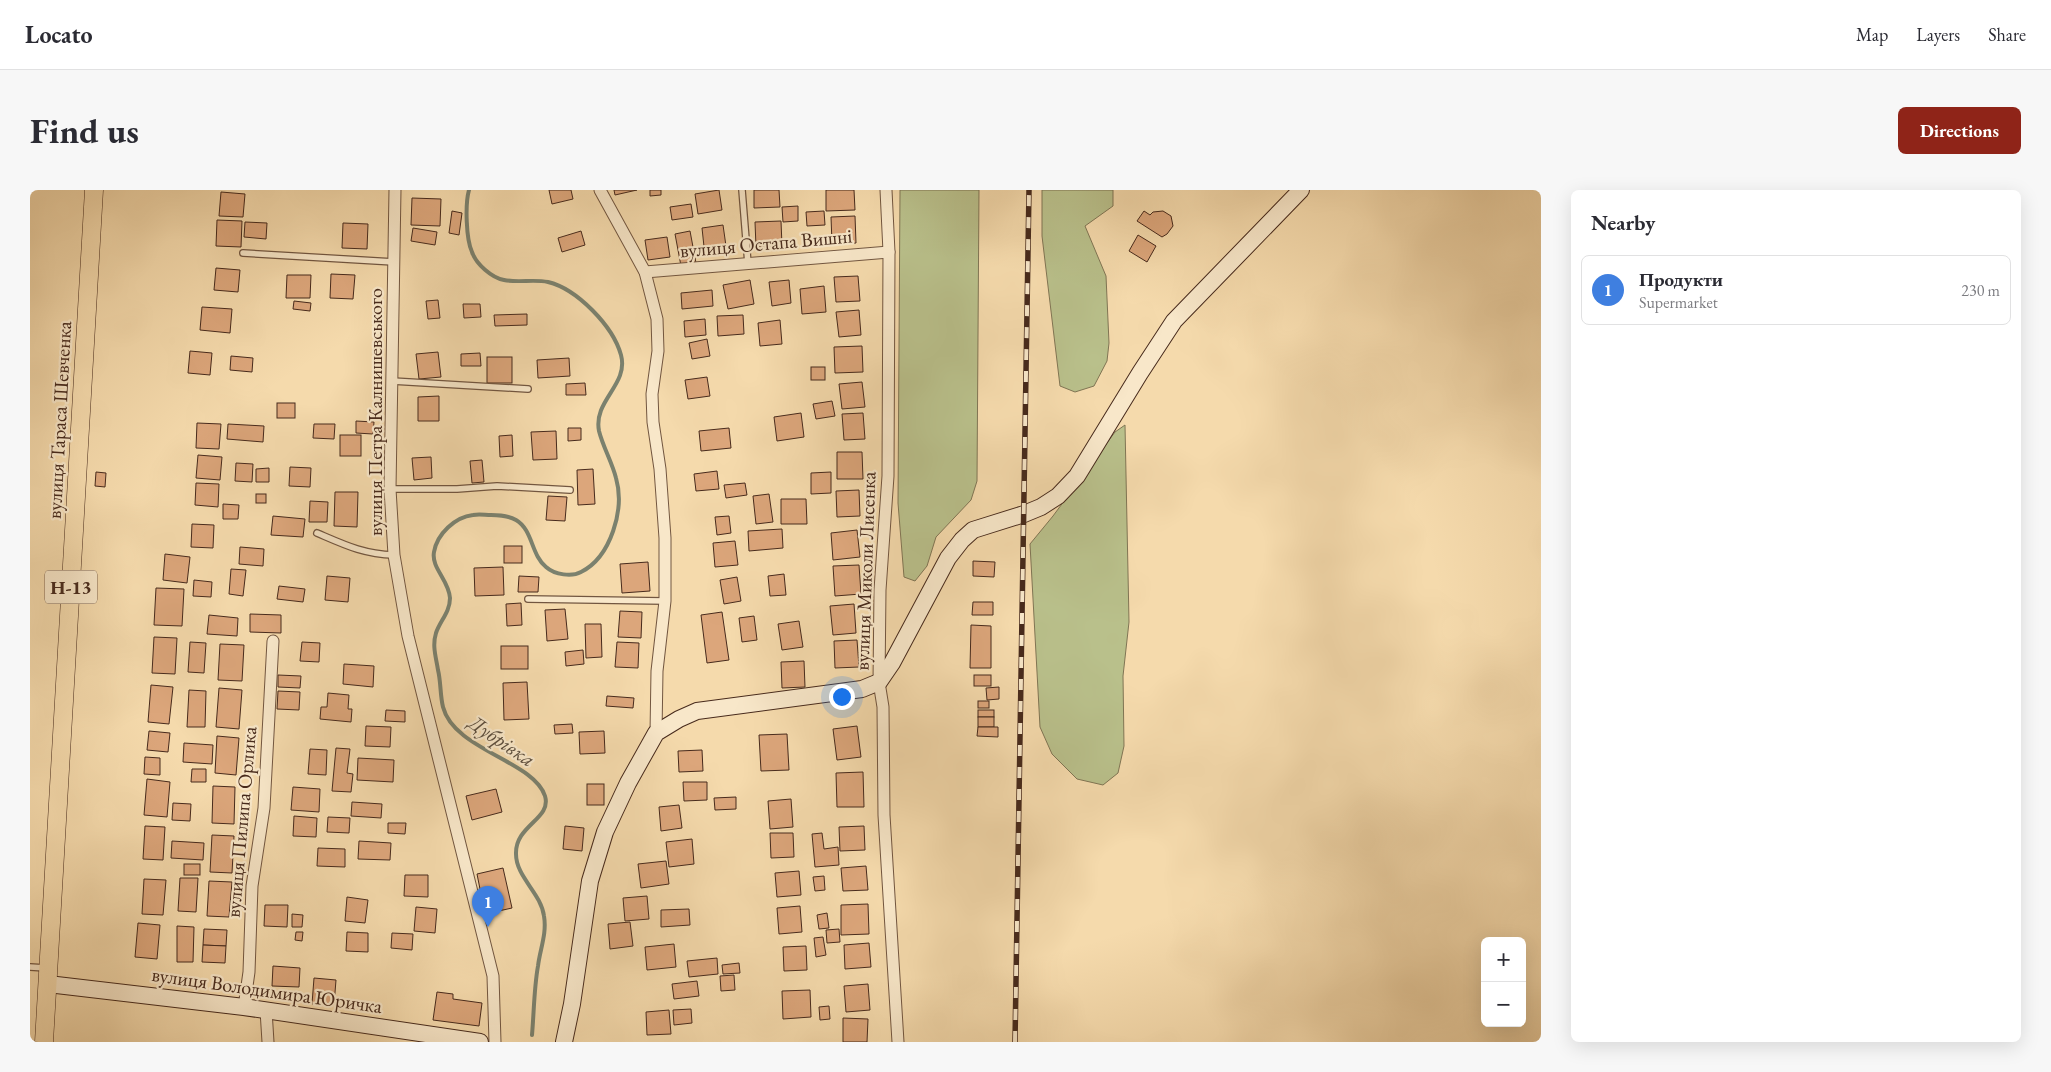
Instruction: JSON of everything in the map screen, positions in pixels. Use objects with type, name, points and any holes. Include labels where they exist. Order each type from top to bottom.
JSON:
[{"type":"main road","name":"вулиця Тараса Шевченка","points":[[44,1042],[94,190]]},
{"type":"main road","points":[[564,1042],[572,1004],[590,880],[605,832],[628,783],[656,733],[697,711],[862,689],[879,682],[892,663],[948,558],[962,540],[973,530],[1024,514],[1041,507],[1058,496],[1077,476],[1140,372],[1174,322],[1300,190]]},
{"type":"main road","name":"вулиця Володимира Юричка","points":[[48,976],[480,1042]]},
{"type":"street","name":"вулиця Петра Калнишевського","points":[[395,190],[390,489],[394,555],[408,636],[493,976],[495,1042]]},
{"type":"street","points":[[600,190],[646,272],[656,319],[658,351],[652,394],[653,422],[660,469],[665,538],[665,602],[658,671],[656,733]]},
{"type":"street","name":"вулиця Миколи Лисенка","points":[[886,190],[889,252],[888,476],[880,590],[879,682],[883,707],[884,815],[898,1042]]},
{"type":"street","name":"вулиця Остапа Вишні","points":[[646,272],[889,252]]},
{"type":"street","name":"вулиця Пилипа Орлика","points":[[244,1007],[249,972],[252,886],[264,808],[273,641]]},
{"type":"street","points":[[266,1010],[268,1042]]},
{"type":"lane","points":[[742,190],[748,264]]},
{"type":"lane","points":[[243,253],[394,262]]},
{"type":"lane","points":[[392,381],[528,389]]},
{"type":"lane","points":[[390,489],[456,489],[497,486],[570,490]]},
{"type":"lane","points":[[317,533],[358,550],[373,554],[394,555]]},
{"type":"lane","points":[[528,599],[665,602]]},
{"type":"lane","points":[[30,967],[48,976]]},
{"type":"green space","points":[[900,190],[979,190],[977,481],[971,500],[936,537],[927,566],[915,581],[904,577],[898,503]]},
{"type":"green space","points":[[1042,190],[1113,190],[1113,206],[1085,226],[1106,276],[1109,343],[1107,361],[1094,386],[1075,392],[1060,386],[1042,236]]},
{"type":"green space","points":[[1125,425],[1129,622],[1123,676],[1124,746],[1118,773],[1103,785],[1077,779],[1052,754],[1040,727],[1030,544],[1115,432]]},
{"type":"building","points":[[549,190],[571,190],[573,199],[552,204]]},
{"type":"building","points":[[614,190],[637,190],[615,195]]},
{"type":"building","points":[[650,190],[661,190],[661,195],[650,196]]},
{"type":"building","points":[[719,190],[722,210],[698,214],[695,194]]},
{"type":"building","points":[[754,190],[779,190],[780,207],[754,208]]},
{"type":"building","points":[[826,190],[854,190],[855,210],[826,211]]},
{"type":"building","points":[[221,192],[245,194],[243,217],[219,216]]},
{"type":"building","points":[[412,198],[441,199],[440,226],[411,225]]},
{"type":"building","points":[[691,204],[693,217],[672,220],[670,207]]},
{"type":"building","points":[[798,206],[798,221],[783,222],[782,207]]},
{"type":"building","points":[[452,211],[462,213],[459,235],[449,233]]},
{"type":"building","points":[[824,211],[825,225],[807,226],[806,212]]},
{"type":"building","points":[[1144,211],[1150,215],[1153,212],[1163,211],[1171,216],[1173,226],[1162,237],[1137,221]]},
{"type":"building","points":[[855,216],[856,243],[832,244],[831,217]]},
{"type":"building","points":[[217,220],[242,221],[241,247],[216,246]]},
{"type":"building","points":[[781,221],[782,246],[756,247],[755,222]]},
{"type":"building","points":[[245,222],[267,223],[266,239],[244,237]]},
{"type":"building","points":[[343,223],[368,224],[367,249],[342,248]]},
{"type":"building","points":[[723,225],[727,253],[705,256],[702,228]]},
{"type":"building","points":[[413,228],[437,232],[435,245],[411,241]]},
{"type":"building","points":[[581,231],[585,245],[562,252],[558,238]]},
{"type":"building","points":[[690,231],[696,263],[681,266],[675,234]]},
{"type":"building","points":[[1138,235],[1156,246],[1147,262],[1129,251]]},
{"type":"building","points":[[667,237],[670,257],[648,260],[645,240]]},
{"type":"building","points":[[216,268],[240,270],[238,292],[214,290]]},
{"type":"building","points":[[331,274],[355,275],[353,299],[330,298]]},
{"type":"building","points":[[287,275],[311,275],[310,298],[286,298]]},
{"type":"building","points":[[858,276],[860,301],[836,302],[834,277]]},
{"type":"building","points":[[750,280],[754,304],[728,309],[723,285]]},
{"type":"building","points":[[789,280],[791,303],[772,306],[769,282]]},
{"type":"building","points":[[824,286],[826,312],[802,314],[800,289]]},
{"type":"building","points":[[712,290],[713,306],[682,309],[681,293]]},
{"type":"building","points":[[438,300],[440,318],[428,319],[426,301]]},
{"type":"building","points":[[294,301],[311,303],[310,311],[293,309]]},
{"type":"building","points":[[463,304],[480,304],[481,317],[464,318]]},
{"type":"building","points":[[202,307],[232,309],[230,333],[200,330]]},
{"type":"building","points":[[859,310],[861,335],[839,337],[836,312]]},
{"type":"building","points":[[527,314],[527,325],[495,326],[494,315]]},
{"type":"building","points":[[743,315],[744,334],[718,336],[717,316]]},
{"type":"building","points":[[705,319],[706,335],[685,337],[684,321]]},
{"type":"building","points":[[780,320],[782,344],[760,346],[758,323]]},
{"type":"building","points":[[707,339],[710,356],[692,359],[689,343]]},
{"type":"building","points":[[862,346],[863,372],[835,373],[834,347]]},
{"type":"building","points":[[190,351],[212,353],[210,375],[188,373]]},
{"type":"building","points":[[438,352],[441,377],[419,379],[416,354]]},
{"type":"building","points":[[480,353],[481,366],[461,366],[461,354]]},
{"type":"building","points":[[231,356],[253,358],[252,372],[230,370]]},
{"type":"building","points":[[487,357],[512,357],[512,383],[487,383]]},
{"type":"building","points":[[569,358],[570,376],[538,378],[537,360]]},
{"type":"building","points":[[811,367],[825,367],[825,380],[811,380]]},
{"type":"building","points":[[707,377],[710,396],[688,399],[685,380]]},
{"type":"building","points":[[862,382],[865,407],[842,409],[839,384]]},
{"type":"building","points":[[585,383],[586,395],[566,395],[566,384]]},
{"type":"building","points":[[439,396],[439,421],[418,421],[418,397]]},
{"type":"building","points":[[832,401],[835,416],[816,419],[813,404]]},
{"type":"building","points":[[277,403],[295,403],[295,418],[277,418]]},
{"type":"building","points":[[801,413],[804,437],[777,441],[774,417]]},
{"type":"building","points":[[863,413],[865,439],[844,440],[842,414]]},
{"type":"building","points":[[356,421],[374,422],[373,434],[356,433]]},
{"type":"building","points":[[197,423],[221,424],[219,449],[196,448]]},
{"type":"building","points":[[228,424],[264,426],[263,442],[227,439]]},
{"type":"building","points":[[314,424],[335,424],[334,439],[313,438]]},
{"type":"building","points":[[568,428],[581,428],[581,440],[568,441]]},
{"type":"building","points":[[729,428],[731,448],[701,451],[699,431]]},
{"type":"building","points":[[556,431],[557,459],[533,460],[531,432]]},
{"type":"building","points":[[340,435],[361,435],[361,456],[340,456]]},
{"type":"building","points":[[512,435],[513,456],[500,457],[499,436]]},
{"type":"building","points":[[837,452],[862,452],[863,479],[837,479]]},
{"type":"building","points":[[198,455],[222,457],[220,480],[196,478]]},
{"type":"building","points":[[431,457],[432,478],[414,480],[412,458]]},
{"type":"building","points":[[482,460],[484,482],[472,483],[470,461]]},
{"type":"building","points":[[236,463],[253,464],[252,482],[235,481]]},
{"type":"building","points":[[290,467],[311,468],[310,487],[289,486]]},
{"type":"building","points":[[269,468],[269,482],[256,482],[256,469]]},
{"type":"building","points":[[593,469],[595,504],[578,505],[577,470]]},
{"type":"building","points":[[717,471],[719,489],[696,491],[694,474]]},
{"type":"building","points":[[96,472],[106,473],[105,487],[95,486]]},
{"type":"building","points":[[831,472],[831,493],[811,494],[811,473]]},
{"type":"building","points":[[196,483],[219,484],[218,507],[195,505]]},
{"type":"building","points":[[745,483],[747,495],[726,498],[724,485]]},
{"type":"building","points":[[859,490],[860,516],[837,517],[836,491]]},
{"type":"building","points":[[335,492],[358,492],[357,527],[334,526]]},
{"type":"building","points":[[256,494],[266,494],[266,503],[256,503]]},
{"type":"building","points":[[769,494],[773,522],[756,524],[753,496]]},
{"type":"building","points":[[548,496],[567,497],[565,521],[546,520]]},
{"type":"building","points":[[781,499],[806,499],[807,524],[781,524]]},
{"type":"building","points":[[310,501],[328,502],[327,522],[309,522]]},
{"type":"building","points":[[223,504],[239,505],[238,519],[223,519]]},
{"type":"building","points":[[273,516],[305,519],[303,537],[271,535]]},
{"type":"building","points":[[729,516],[731,533],[717,535],[715,517]]},
{"type":"building","points":[[192,524],[214,525],[213,548],[191,547]]},
{"type":"building","points":[[782,529],[783,548],[749,551],[748,531]]},
{"type":"building","points":[[857,530],[860,557],[833,560],[831,533]]},
{"type":"building","points":[[735,541],[738,565],[715,567],[713,543]]},
{"type":"building","points":[[504,546],[522,546],[522,563],[504,563]]},
{"type":"building","points":[[240,547],[264,549],[263,566],[239,564]]},
{"type":"building","points":[[165,554],[190,557],[187,583],[163,580]]},
{"type":"building","points":[[973,561],[995,562],[994,577],[973,576]]},
{"type":"building","points":[[648,562],[650,591],[622,593],[620,564]]},
{"type":"building","points":[[859,565],[861,594],[835,596],[833,566]]},
{"type":"building","points":[[503,567],[504,595],[475,596],[474,568]]},
{"type":"building","points":[[231,569],[246,570],[243,596],[229,594]]},
{"type":"building","points":[[784,574],[786,595],[770,596],[768,576]]},
{"type":"building","points":[[327,576],[350,578],[348,602],[325,600]]},
{"type":"building","points":[[519,576],[539,577],[538,592],[518,592]]},
{"type":"building","points":[[737,577],[741,601],[724,604],[720,580]]},
{"type":"building","points":[[194,580],[212,582],[211,597],[193,596]]},
{"type":"building","points":[[279,586],[305,589],[303,602],[277,599]]},
{"type":"building","points":[[156,588],[184,589],[182,626],[154,625]]},
{"type":"building","points":[[973,602],[993,602],[993,615],[972,615]]},
{"type":"building","points":[[521,603],[522,625],[507,626],[506,604]]},
{"type":"building","points":[[854,604],[856,633],[833,635],[830,606]]},
{"type":"building","points":[[565,609],[568,639],[547,641],[545,610]]},
{"type":"building","points":[[620,611],[642,612],[641,638],[618,637]]},
{"type":"building","points":[[722,612],[729,660],[707,663],[701,615]]},
{"type":"building","points":[[250,614],[281,615],[281,633],[250,632]]},
{"type":"building","points":[[209,615],[238,618],[237,636],[207,634]]},
{"type":"building","points":[[754,616],[757,640],[742,642],[739,618]]},
{"type":"building","points":[[799,621],[803,647],[782,650],[778,624]]},
{"type":"building","points":[[585,624],[601,624],[602,657],[586,658]]},
{"type":"building","points":[[971,625],[991,626],[991,668],[970,668]]},
{"type":"building","points":[[154,637],[177,638],[175,674],[152,673]]},
{"type":"building","points":[[857,640],[859,667],[835,668],[834,641]]},
{"type":"building","points":[[190,642],[206,643],[204,673],[188,672]]},
{"type":"building","points":[[302,642],[320,643],[319,662],[300,661]]},
{"type":"building","points":[[617,642],[639,643],[638,668],[615,667]]},
{"type":"building","points":[[220,644],[244,645],[242,681],[218,680]]},
{"type":"building","points":[[501,646],[528,646],[528,669],[501,669]]},
{"type":"building","points":[[583,650],[584,664],[566,666],[565,652]]},
{"type":"building","points":[[804,661],[805,687],[782,688],[781,662]]},
{"type":"building","points":[[344,664],[374,666],[373,687],[343,684]]},
{"type":"building","points":[[278,675],[301,676],[300,688],[278,687]]},
{"type":"building","points":[[974,675],[991,675],[991,686],[974,686]]},
{"type":"building","points":[[527,682],[529,719],[504,720],[503,683]]},
{"type":"building","points":[[151,685],[173,687],[169,724],[148,722]]},
{"type":"building","points":[[999,687],[999,699],[987,700],[986,688]]},
{"type":"building","points":[[219,688],[242,690],[239,729],[216,727]]},
{"type":"building","points":[[189,690],[206,691],[205,727],[187,727]]},
{"type":"building","points":[[278,691],[300,692],[299,710],[277,709]]},
{"type":"building","points":[[328,693],[349,695],[348,709],[352,709],[351,722],[320,719],[321,707],[327,707]]},
{"type":"building","points":[[607,696],[634,698],[633,708],[606,706]]},
{"type":"building","points":[[978,701],[989,701],[989,708],[978,708]]},
{"type":"building","points":[[386,710],[405,711],[405,722],[385,721]]},
{"type":"building","points":[[978,710],[994,710],[994,717],[978,717]]},
{"type":"building","points":[[978,717],[994,717],[994,727],[978,727]]},
{"type":"building","points":[[572,724],[573,733],[555,734],[554,725]]},
{"type":"building","points":[[366,726],[391,727],[390,747],[365,746]]},
{"type":"building","points":[[857,726],[861,757],[837,760],[833,729]]},
{"type":"building","points":[[978,727],[998,727],[998,737],[977,736]]},
{"type":"building","points":[[149,731],[170,733],[168,752],[147,750]]},
{"type":"building","points":[[604,731],[605,753],[580,754],[579,732]]},
{"type":"building","points":[[787,734],[789,770],[761,771],[759,735]]},
{"type":"building","points":[[217,736],[239,738],[236,775],[215,773]]},
{"type":"building","points":[[184,743],[213,745],[212,764],[183,762]]},
{"type":"building","points":[[336,748],[350,749],[347,773],[353,774],[351,792],[332,791]]},
{"type":"building","points":[[310,749],[327,750],[326,775],[308,774]]},
{"type":"building","points":[[702,750],[703,771],[679,772],[678,751]]},
{"type":"building","points":[[145,757],[160,758],[160,775],[144,774]]},
{"type":"building","points":[[358,758],[394,760],[393,782],[357,780]]},
{"type":"building","points":[[192,769],[206,769],[206,782],[191,782]]},
{"type":"building","points":[[863,772],[864,807],[837,807],[836,773]]},
{"type":"building","points":[[147,779],[170,782],[167,817],[144,815]]},
{"type":"building","points":[[683,782],[707,782],[707,800],[684,801]]},
{"type":"building","points":[[587,784],[604,784],[604,805],[587,805]]},
{"type":"building","points":[[213,786],[235,787],[234,824],[212,823]]},
{"type":"building","points":[[293,787],[320,789],[319,812],[291,810]]},
{"type":"building","points":[[496,789],[502,812],[472,820],[466,796]]},
{"type":"building","points":[[736,797],[736,809],[715,810],[714,798]]},
{"type":"building","points":[[791,799],[793,827],[770,829],[768,801]]},
{"type":"building","points":[[352,802],[382,804],[381,818],[351,816]]},
{"type":"building","points":[[173,803],[191,804],[190,821],[172,820]]},
{"type":"building","points":[[679,805],[682,828],[661,831],[659,807]]},
{"type":"building","points":[[294,816],[317,818],[316,837],[293,836]]},
{"type":"building","points":[[328,817],[350,818],[349,833],[327,832]]},
{"type":"building","points":[[388,823],[406,823],[405,834],[388,833]]},
{"type":"building","points":[[145,826],[165,827],[163,860],[143,859]]},
{"type":"building","points":[[565,826],[584,828],[582,851],[563,849]]},
{"type":"building","points":[[864,826],[865,850],[840,851],[839,827]]},
{"type":"building","points":[[770,833],[793,833],[794,857],[771,858]]},
{"type":"building","points":[[822,833],[824,849],[838,847],[839,865],[815,867],[812,834]]},
{"type":"building","points":[[212,835],[234,836],[232,873],[210,872]]},
{"type":"building","points":[[692,839],[694,864],[669,867],[666,842]]},
{"type":"building","points":[[172,841],[204,843],[203,860],[171,858]]},
{"type":"building","points":[[359,841],[391,843],[390,860],[358,859]]},
{"type":"building","points":[[318,848],[345,849],[345,867],[317,866]]},
{"type":"building","points":[[666,861],[669,884],[641,888],[638,864]]},
{"type":"building","points":[[184,864],[200,864],[200,875],[184,875]]},
{"type":"building","points":[[866,866],[868,890],[843,891],[841,868]]},
{"type":"building","points":[[503,868],[512,908],[485,914],[477,874]]},
{"type":"building","points":[[799,871],[801,895],[777,897],[775,873]]},
{"type":"building","points":[[405,875],[428,875],[428,897],[404,896]]},
{"type":"building","points":[[824,876],[825,890],[815,891],[813,877]]},
{"type":"building","points":[[180,878],[198,878],[196,912],[178,911]]},
{"type":"building","points":[[144,879],[166,880],[163,915],[142,914]]},
{"type":"building","points":[[209,881],[232,882],[229,917],[207,916]]},
{"type":"building","points":[[647,896],[649,919],[625,921],[623,898]]},
{"type":"building","points":[[347,897],[368,900],[365,923],[345,921]]},
{"type":"building","points":[[868,904],[869,934],[841,935],[841,905]]},
{"type":"building","points":[[265,905],[288,905],[287,927],[264,926]]},
{"type":"building","points":[[800,906],[802,932],[779,934],[777,908]]},
{"type":"building","points":[[416,907],[437,909],[435,933],[414,931]]},
{"type":"building","points":[[689,909],[690,925],[661,927],[661,910]]},
{"type":"building","points":[[827,913],[829,928],[819,929],[817,915]]},
{"type":"building","points":[[292,914],[303,915],[302,927],[292,927]]},
{"type":"building","points":[[630,922],[633,946],[610,949],[608,924]]},
{"type":"building","points":[[138,923],[160,925],[157,959],[135,957]]},
{"type":"building","points":[[177,926],[194,927],[193,962],[177,962]]},
{"type":"building","points":[[204,929],[227,930],[226,946],[203,945]]},
{"type":"building","points":[[839,929],[840,942],[827,943],[826,930]]},
{"type":"building","points":[[296,932],[303,932],[302,941],[295,940]]},
{"type":"building","points":[[347,932],[368,933],[368,952],[346,951]]},
{"type":"building","points":[[392,933],[413,934],[412,950],[391,948]]},
{"type":"building","points":[[823,937],[826,955],[816,957],[814,938]]},
{"type":"building","points":[[869,943],[871,967],[845,969],[844,945]]},
{"type":"building","points":[[674,944],[676,967],[647,970],[645,947]]},
{"type":"building","points":[[203,945],[226,946],[225,963],[202,962]]},
{"type":"building","points":[[806,946],[807,970],[784,971],[783,947]]},
{"type":"building","points":[[717,958],[718,974],[689,977],[687,961]]},
{"type":"building","points":[[739,963],[740,973],[723,974],[722,965]]},
{"type":"building","points":[[273,966],[300,968],[299,987],[272,986]]},
{"type":"building","points":[[734,975],[735,990],[721,991],[720,976]]},
{"type":"building","points":[[314,978],[336,980],[334,1005],[312,1004]]},
{"type":"building","points":[[697,981],[699,996],[674,999],[672,984]]},
{"type":"building","points":[[868,984],[870,1010],[846,1012],[844,986]]},
{"type":"building","points":[[810,990],[811,1017],[783,1019],[782,991]]},
{"type":"building","points":[[437,992],[453,994],[453,999],[482,1003],[479,1026],[433,1020]]},
{"type":"building","points":[[829,1006],[830,1019],[820,1020],[819,1007]]},
{"type":"building","points":[[691,1009],[692,1023],[674,1025],[673,1010]]},
{"type":"building","points":[[669,1010],[671,1034],[647,1035],[646,1012]]},
{"type":"building","points":[[843,1018],[868,1019],[867,1042],[843,1042]]},
{"type":"waterway","name":"Дубрівка","points":[[469,190],[467,212],[468,239],[474,257],[481,266],[499,279],[548,282],[571,292],[592,310],[610,332],[621,355],[622,366],[616,384],[601,410],[599,420],[599,431],[616,478],[619,504],[617,517],[608,544],[591,565],[577,574],[564,574],[550,570],[537,556],[522,524],[516,520],[497,515],[475,515],[460,519],[443,533],[434,552],[437,569],[447,585],[450,598],[450,603],[436,633],[434,642],[443,707],[450,722],[462,734],[477,745],[526,773],[538,784],[545,796],[546,804],[543,811],[521,836],[517,844],[516,854],[520,870],[542,908],[545,923],[536,983],[532,1035]]},
{"type":"railway","points":[[1015,1042],[1029,190]]},
{"type":"place","name":"Продукти","points":[[488,927]]}]
